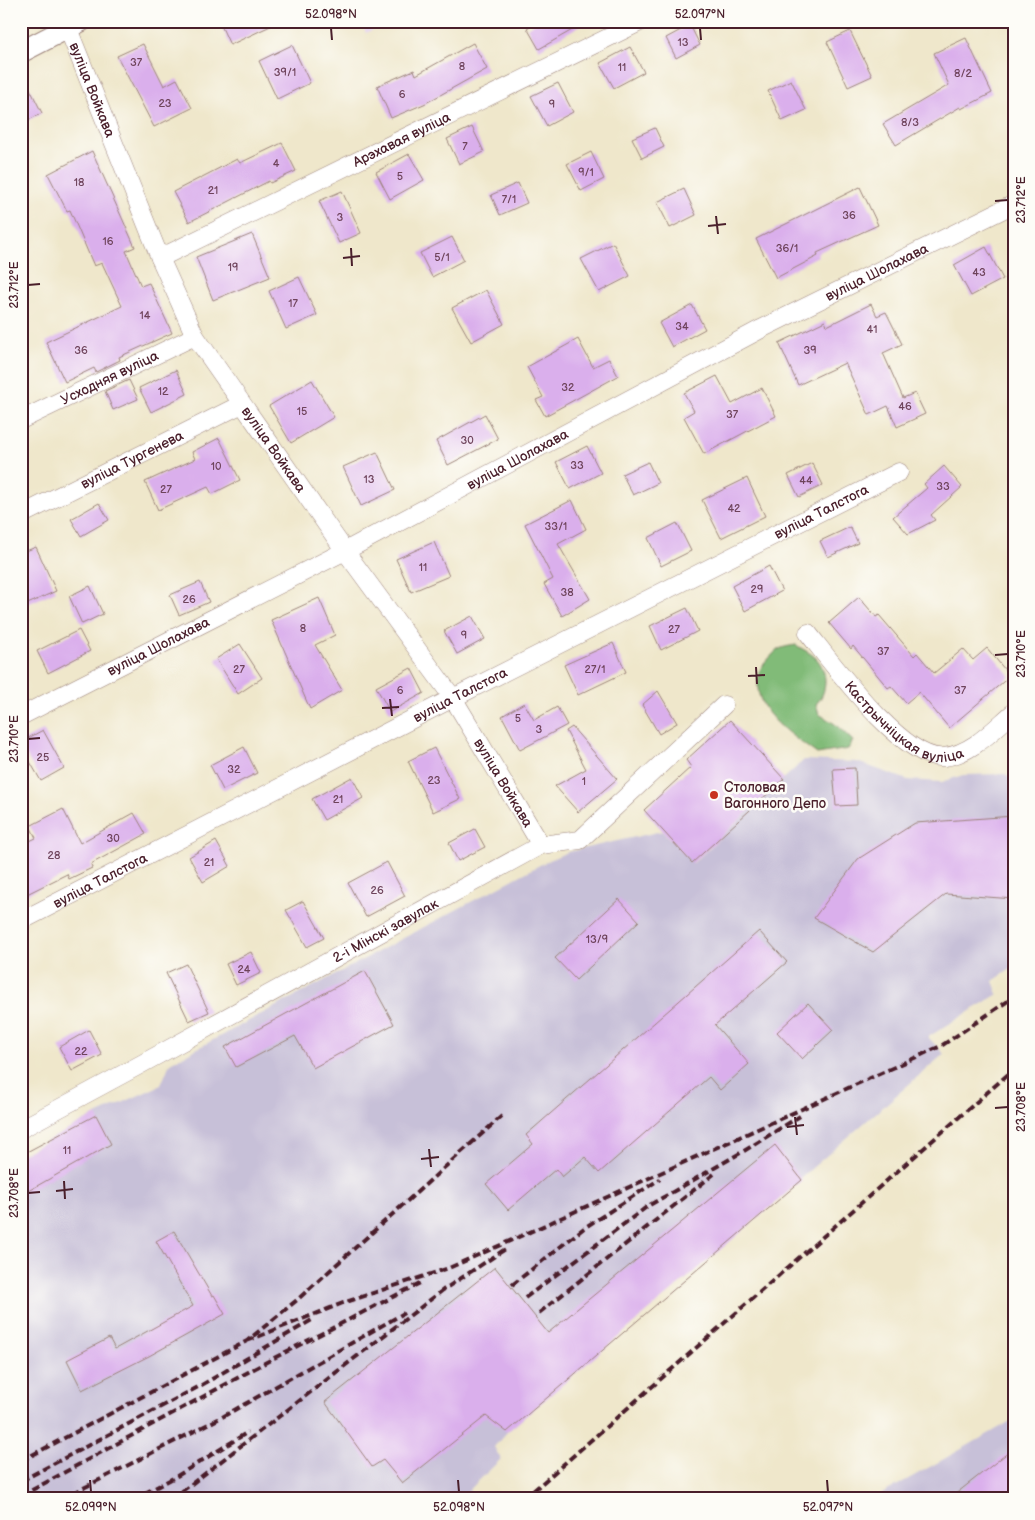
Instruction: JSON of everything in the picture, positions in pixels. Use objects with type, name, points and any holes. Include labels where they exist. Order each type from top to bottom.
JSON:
[{"type":"street","name":"Арэхавая вуліца","points":[[160,258],[642,21]]},
{"type":"street","name":"вуліца Войкава","points":[[72,23],[160,258],[195,336],[345,551],[452,698],[541,845]]},
{"type":"street","points":[[21,52],[72,23]]},
{"type":"street","name":"вуліца Шолахава","points":[[21,716],[345,551],[762,329],[1014,204]]},
{"type":"street","name":"Усходняя вуліца","points":[[21,420],[195,336]]},
{"type":"street","name":"вуліца Тургенева","points":[[21,515],[242,404]]},
{"type":"street","name":"вуліца Талстога","points":[[21,921],[452,698],[899,472]]},
{"type":"street","name":"Кастрычніцкая вуліца","points":[[808,633],[861,699],[886,726],[925,754],[943,758],[962,753],[988,735],[1014,712]]},
{"type":"street","name":"2-і Мінскі завулак","points":[[21,1129],[541,845],[580,840],[724,705]]},
{"type":"shaded area","points":[[361,21],[389,21],[366,33]]},
{"type":"shaded area","points":[[804,760],[857,762],[908,780],[942,782],[963,775],[1005,774],[1014,780],[1014,967],[993,981],[998,994],[928,1037],[944,1054],[507,1432],[494,1447],[501,1459],[460,1499],[21,1499],[21,1155],[96,1115],[161,1085],[170,1063],[551,859],[568,852],[662,831],[693,863]]},
{"type":"shaded area","points":[[1014,1419],[1014,1499],[873,1499],[990,1433]]},
{"type":"green space","points":[[796,645],[814,656],[823,669],[825,681],[823,694],[816,704],[819,714],[835,724],[853,741],[848,749],[817,754],[787,732],[769,714],[763,704],[758,682],[761,668],[778,650]]},
{"type":"building","points":[[219,21],[281,21],[230,45]]},
{"type":"building","points":[[538,21],[588,21],[539,49],[527,28]]},
{"type":"building","points":[[690,25],[700,45],[676,58],[666,38]]},
{"type":"building","points":[[850,31],[872,76],[848,87],[827,42]]},
{"type":"building","points":[[966,38],[992,93],[961,109],[960,107],[896,145],[883,124],[949,85],[934,53]]},
{"type":"building","points":[[473,43],[487,69],[424,104],[391,118],[377,86],[414,70],[416,75]]},
{"type":"building","points":[[143,44],[164,86],[177,79],[192,108],[154,127],[117,56]]},
{"type":"building","points":[[292,45],[310,83],[277,99],[259,61]]},
{"type":"building","points":[[630,47],[644,72],[614,88],[600,63]]},
{"type":"building","points":[[21,71],[42,113],[21,124]]},
{"type":"building","points":[[791,80],[806,110],[782,121],[768,91]]},
{"type":"building","points":[[558,83],[573,112],[547,126],[531,96]]},
{"type":"building","points":[[472,127],[484,152],[459,164],[447,139]]},
{"type":"building","points":[[655,128],[664,147],[642,158],[632,138]]},
{"type":"building","points":[[282,143],[296,171],[270,183],[269,181],[189,222],[173,192],[237,159],[240,163]]},
{"type":"building","points":[[92,151],[135,247],[126,251],[141,286],[149,283],[172,333],[119,357],[120,360],[96,372],[94,368],[65,382],[46,342],[122,306],[102,263],[94,266],[70,210],[67,211],[48,174]]},
{"type":"building","points":[[591,152],[604,179],[581,191],[567,164]]},
{"type":"building","points":[[409,154],[424,180],[390,199],[376,172]]},
{"type":"building","points":[[518,183],[527,203],[500,215],[491,195]]},
{"type":"building","points":[[860,187],[878,225],[817,253],[818,256],[776,278],[756,239]]},
{"type":"building","points":[[684,189],[696,215],[670,228],[657,202]]},
{"type":"building","points":[[342,191],[361,233],[339,243],[319,201]]},
{"type":"building","points":[[252,234],[270,277],[213,300],[196,257]]},
{"type":"building","points":[[452,237],[464,260],[432,277],[420,253]]},
{"type":"building","points":[[613,243],[630,276],[599,292],[581,259]]},
{"type":"building","points":[[986,247],[1003,279],[971,296],[954,265]]},
{"type":"building","points":[[299,277],[317,315],[286,329],[269,291]]},
{"type":"building","points":[[486,290],[504,324],[471,342],[452,308]]},
{"type":"building","points":[[871,304],[877,316],[886,312],[902,344],[883,353],[903,398],[915,393],[925,414],[897,427],[888,406],[869,415],[845,363],[798,385],[779,343],[825,321],[827,326]]},
{"type":"building","points":[[692,305],[705,329],[672,347],[659,323]]},
{"type":"building","points":[[578,339],[593,367],[609,359],[618,376],[545,416],[536,400],[543,397],[527,367]]},
{"type":"building","points":[[176,370],[187,394],[151,412],[139,388]]},
{"type":"building","points":[[717,376],[732,404],[762,388],[776,416],[704,454],[684,417],[694,411],[684,393]]},
{"type":"building","points":[[129,380],[138,399],[113,410],[105,391]]},
{"type":"building","points":[[312,380],[334,417],[291,443],[269,406]]},
{"type":"building","points":[[485,414],[498,439],[448,465],[436,441]]},
{"type":"building","points":[[219,438],[240,480],[212,494],[208,487],[158,510],[145,482],[195,459],[192,452]]},
{"type":"building","points":[[587,446],[601,473],[570,489],[556,462]]},
{"type":"building","points":[[377,452],[395,490],[361,506],[343,467]]},
{"type":"building","points":[[648,462],[658,483],[633,495],[622,474]]},
{"type":"building","points":[[812,463],[823,485],[799,497],[788,475]]},
{"type":"building","points":[[944,466],[962,487],[931,515],[935,520],[908,534],[893,517],[927,488],[924,484]]},
{"type":"building","points":[[747,478],[765,516],[721,538],[702,500]]},
{"type":"building","points":[[572,500],[586,529],[558,544],[590,599],[562,616],[544,584],[553,579],[525,524]]},
{"type":"building","points":[[99,503],[109,520],[81,536],[71,519]]},
{"type":"building","points":[[677,523],[691,551],[661,566],[648,538]]},
{"type":"building","points":[[850,527],[858,543],[828,557],[820,541]]},
{"type":"building","points":[[434,542],[449,576],[411,592],[396,559]]},
{"type":"building","points":[[36,547],[56,591],[21,607],[21,553]]},
{"type":"building","points":[[769,566],[782,591],[745,611],[732,586]]},
{"type":"building","points":[[200,582],[209,602],[179,615],[170,595]]},
{"type":"building","points":[[90,586],[103,614],[82,624],[69,596]]},
{"type":"building","points":[[859,597],[876,617],[879,615],[914,656],[917,653],[934,673],[963,649],[973,660],[987,648],[1010,676],[949,728],[919,692],[906,703],[891,686],[888,688],[853,646],[851,649],[829,623]]},
{"type":"building","points":[[319,598],[335,635],[315,645],[342,690],[310,709],[271,620]]},
{"type":"building","points":[[687,608],[698,631],[661,650],[650,626]]},
{"type":"building","points":[[472,616],[485,639],[457,654],[444,631]]},
{"type":"building","points":[[79,630],[90,651],[48,673],[37,651]]},
{"type":"building","points":[[613,643],[626,672],[578,695],[564,665]]},
{"type":"building","points":[[240,644],[262,678],[238,694],[216,659]]},
{"type":"building","points":[[411,668],[424,693],[390,712],[376,687]]},
{"type":"building","points":[[658,691],[677,723],[659,734],[642,705]]},
{"type":"building","points":[[524,703],[534,720],[557,707],[567,725],[520,750],[502,716]]},
{"type":"building","name":"Столовая Вагонного Депо","points":[[730,720],[784,779],[692,863],[644,810],[691,767],[686,760]]},
{"type":"building","points":[[572,727],[617,779],[578,812],[555,786],[586,769],[566,731]]},
{"type":"building","points":[[43,730],[64,768],[41,781],[21,746],[21,742]]},
{"type":"building","points":[[244,747],[257,773],[223,790],[210,765]]},
{"type":"building","points":[[434,748],[460,799],[433,812],[408,761]]},
{"type":"building","points":[[855,768],[857,805],[836,806],[833,769]]},
{"type":"building","points":[[352,777],[363,798],[324,820],[312,799]]},
{"type":"building","points":[[63,809],[80,843],[134,813],[146,834],[91,864],[92,868],[69,879],[67,874],[21,897],[21,845],[36,838],[30,826]]},
{"type":"building","points":[[1014,816],[1014,899],[946,894],[873,952],[814,918],[858,859],[915,823]]},
{"type":"building","points":[[475,829],[485,847],[458,861],[449,843]]},
{"type":"building","points":[[216,841],[230,866],[203,882],[189,857]]},
{"type":"building","points":[[387,862],[405,896],[366,917],[348,883]]},
{"type":"building","points":[[619,899],[639,921],[576,980],[555,958]]},
{"type":"building","points":[[303,901],[324,938],[307,947],[286,910]]},
{"type":"building","points":[[759,931],[787,962],[715,1025],[749,1064],[720,1090],[709,1077],[599,1173],[585,1157],[562,1177],[556,1169],[508,1210],[486,1184],[533,1144],[526,1135]]},
{"type":"building","points":[[251,952],[261,973],[236,985],[226,964]]},
{"type":"building","points":[[186,964],[209,1012],[189,1021],[166,973]]},
{"type":"building","points":[[365,971],[394,1024],[313,1068],[295,1036],[236,1067],[225,1047]]},
{"type":"building","points":[[808,1003],[833,1030],[802,1059],[777,1032]]},
{"type":"building","points":[[89,1030],[102,1055],[72,1071],[59,1047]]},
{"type":"building","points":[[96,1115],[111,1144],[21,1195],[21,1155]]},
{"type":"building","points":[[775,1145],[802,1180],[507,1432],[486,1416],[402,1483],[383,1460],[372,1467],[325,1402],[495,1267],[548,1333]]},
{"type":"building","points":[[174,1231],[212,1296],[214,1295],[225,1314],[82,1390],[67,1360],[109,1338],[115,1349],[193,1306],[156,1241]]},
{"type":"building","points":[[1014,1448],[1014,1499],[949,1499]]},
{"type":"railway","points":[[247,1341],[343,1303],[449,1268],[532,1231],[941,1046],[1014,997]]},
{"type":"railway","points":[[524,1499],[1014,1069]]},
{"type":"railway","points":[[21,1461],[247,1341],[297,1300],[504,1114]]},
{"type":"railway","points":[[525,1298],[648,1206],[744,1151],[800,1116]]},
{"type":"railway","points":[[539,1313],[714,1174]]},
{"type":"railway","points":[[512,1285],[584,1228],[660,1179]]},
{"type":"railway","points":[[172,1499],[443,1290],[507,1248]]},
{"type":"railway","points":[[21,1496],[274,1358],[420,1283]]},
{"type":"railway","points":[[62,1499],[224,1416],[404,1313]]},
{"type":"railway","points":[[21,1481],[200,1386],[312,1320]]},
{"type":"railway","points":[[134,1499],[177,1476],[248,1432]]},
{"type":"place","name":"Столовая Вагонного Депо","points":[[714,795]]}]
